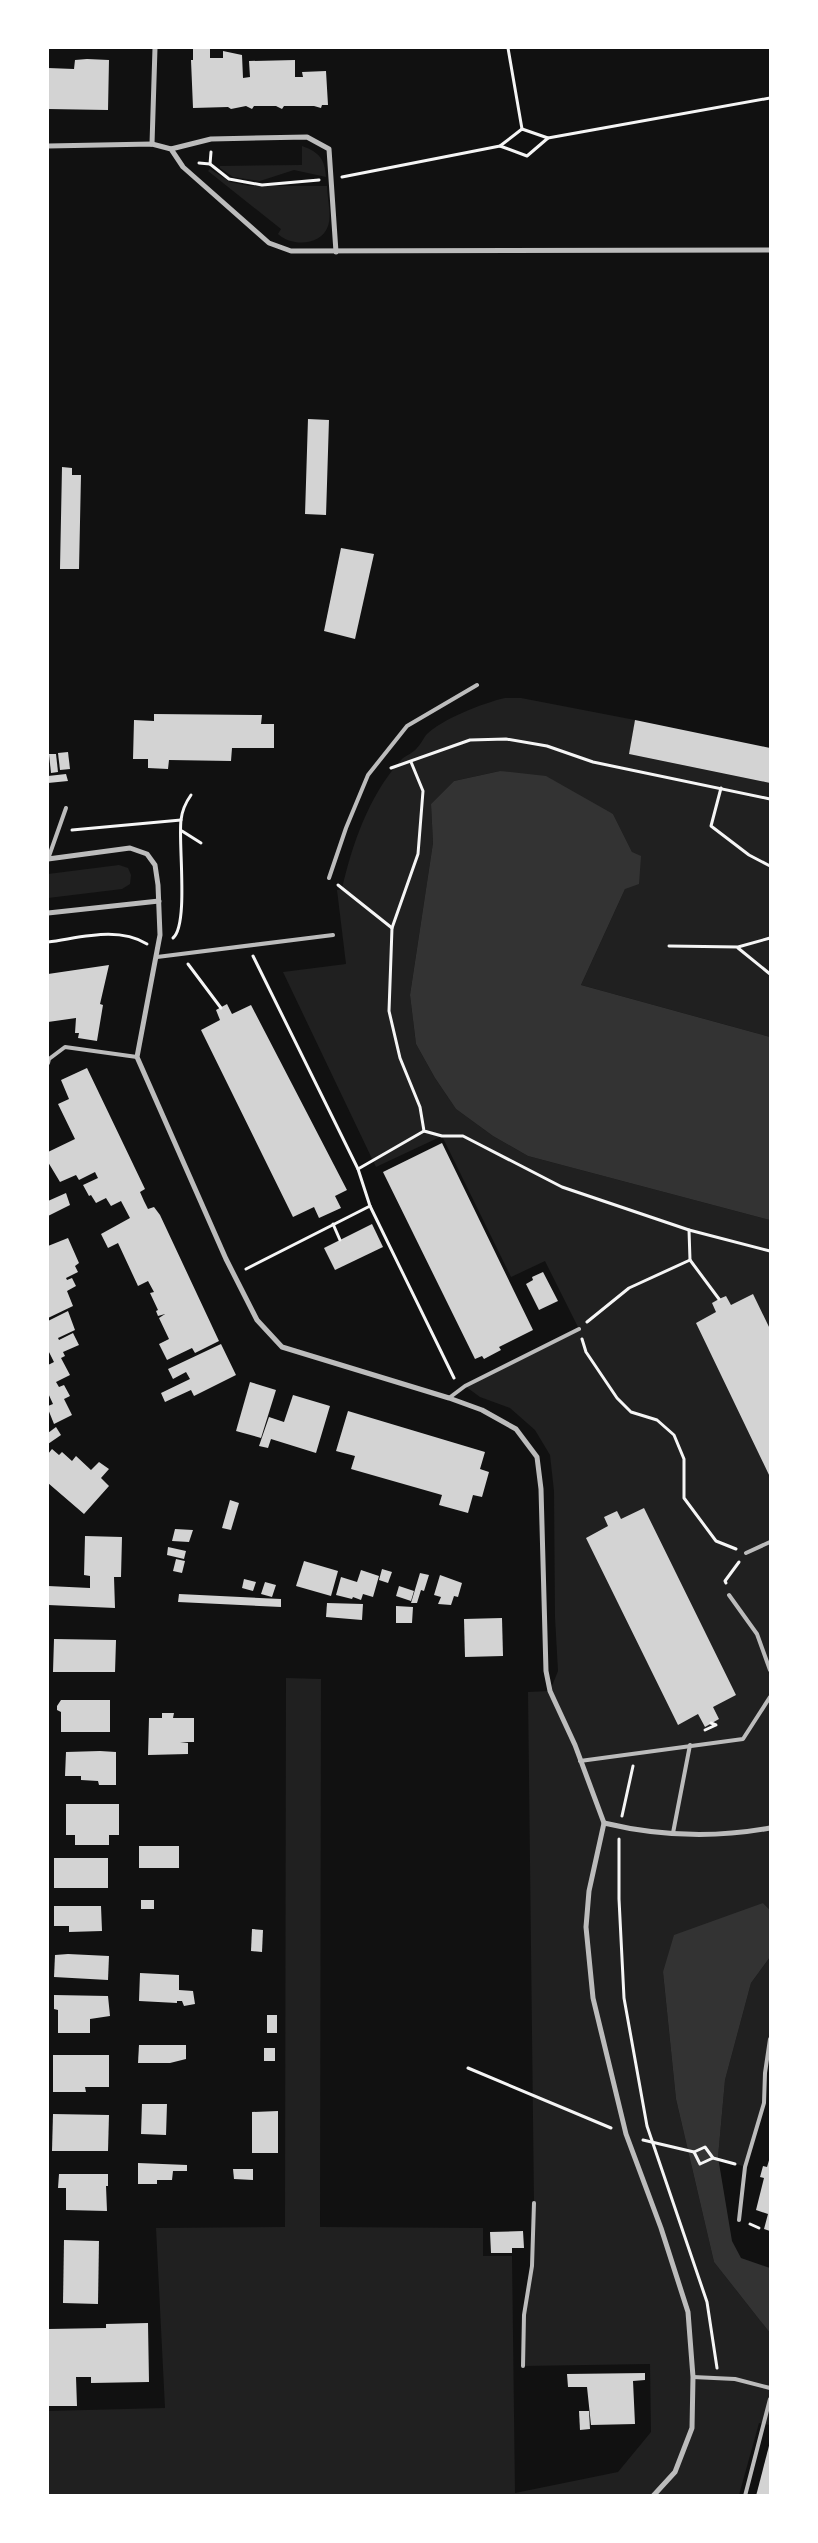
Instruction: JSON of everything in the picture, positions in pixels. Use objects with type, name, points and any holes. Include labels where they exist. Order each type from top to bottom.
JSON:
[{"type":"street","points":[[152,144],[155,48]]},
{"type":"street","points":[[48,146],[152,144],[171,149],[211,139],[307,137],[329,148],[333,179],[336,252]]},
{"type":"street","points":[[171,149],[183,167],[270,243],[291,251],[770,250]]},
{"type":"street","points":[[48,859],[130,848],[147,854],[155,865],[159,901],[159,946],[137,1056],[234,1275],[256,1320],[282,1347],[449,1398],[482,1410],[516,1429],[537,1457],[541,1489],[546,1671],[550,1691],[604,1823],[589,1891],[586,1927],[593,1998],[626,2134],[661,2228],[688,2312],[693,2377],[692,2428],[675,2472],[653,2496]]},
{"type":"street","points":[[48,913],[159,901]]},
{"type":"street","points":[[604,1823],[673,1833],[720,1835],[770,1828]]},
{"type":"lane","points":[[330,878],[346,828],[368,775],[408,726],[477,685]]},
{"type":"lane","points":[[48,859],[66,808]]},
{"type":"lane","points":[[157,956],[333,935]]},
{"type":"lane","points":[[48,1063],[48,1059],[65,1046],[137,1056]]},
{"type":"lane","points":[[449,1398],[465,1386],[579,1329]]},
{"type":"lane","points":[[746,1553],[770,1542]]},
{"type":"lane","points":[[729,1594],[757,1634],[770,1670]]},
{"type":"lane","points":[[580,1761],[743,1739],[770,1697]]},
{"type":"lane","points":[[673,1833],[690,1745]]},
{"type":"lane","points":[[739,2220],[745,2167],[764,2103],[765,2073],[770,2039]]},
{"type":"lane","points":[[523,2366],[524,2315],[532,2266],[534,2203]]},
{"type":"lane","points":[[693,2377],[719,2377],[770,2388]]},
{"type":"lane","points":[[745,2496],[770,2399]]},
{"type":"path","points":[[508,48],[522,129]]},
{"type":"path","points":[[522,129],[548,138],[770,98]]},
{"type":"path","points":[[211,139],[210,164],[229,179],[262,185],[333,179],[500,146],[522,129]]},
{"type":"path","points":[[500,146],[527,156],[548,138]]},
{"type":"path","points":[[424,1131],[420,1107],[400,1058],[389,1011],[392,928],[418,854],[423,791],[411,762],[470,740],[506,740],[547,746],[593,762],[770,799]]},
{"type":"path","points":[[721,788],[711,826],[749,855],[770,866]]},
{"type":"path","points":[[48,942],[115,933],[132,936],[148,944],[159,946],[175,936],[178,929],[182,893],[181,820],[185,803],[191,795]]},
{"type":"path","points":[[57,831],[181,820]]},
{"type":"path","points":[[182,830],[201,843]]},
{"type":"path","points":[[330,878],[392,928]]},
{"type":"path","points":[[668,946],[738,947],[770,938]]},
{"type":"path","points":[[248,946],[358,1168],[370,1206],[455,1379],[449,1398]]},
{"type":"path","points":[[738,947],[770,974]]},
{"type":"path","points":[[196,974],[221,1008]]},
{"type":"path","points":[[358,1168],[424,1131],[442,1136],[463,1136],[562,1187],[689,1230],[770,1251]]},
{"type":"path","points":[[234,1275],[370,1206]]},
{"type":"path","points":[[333,1224],[340,1240]]},
{"type":"path","points":[[689,1230],[690,1260],[719,1299]]},
{"type":"path","points":[[690,1260],[628,1288],[579,1329],[586,1352],[617,1398],[631,1412],[657,1420],[674,1435],[684,1459],[684,1498],[698,1520],[716,1540],[746,1553],[725,1581],[729,1594]]},
{"type":"path","points":[[636,1753],[620,1826],[620,1899],[624,1998],[647,2126],[707,2302],[719,2377]]},
{"type":"path","points":[[468,2068],[626,2134],[653,2143],[694,2152],[705,2147],[713,2158],[745,2167]]},
{"type":"path","points":[[694,2152],[700,2164],[713,2158]]},
{"type":"shaded area","points":[[302,146],[320,157],[324,165],[326,177],[294,170],[260,181],[233,177],[220,168],[220,166],[302,165]]},
{"type":"shaded area","points":[[210,169],[230,182],[249,186],[327,186],[328,226],[319,238],[313,241],[298,242],[284,238],[278,234],[281,229],[208,171]]},
{"type":"shaded area","points":[[505,698],[521,698],[635,720],[629,754],[770,783],[770,1037],[581,985],[625,889],[632,852],[613,814],[500,771],[454,781],[431,804],[433,843],[410,995],[416,1044],[435,1078],[456,1109],[493,1136],[528,1156],[770,1220],[770,1910],[763,1903],[663,1972],[676,2099],[714,2262],[770,2333],[770,2425],[759,2423],[739,2495],[48,2496],[48,2411],[165,2408],[156,2228],[285,2227],[286,1678],[321,1679],[320,2227],[483,2228],[483,2256],[512,2256],[515,2493],[618,2472],[651,2432],[650,2364],[523,2366],[524,2315],[532,2266],[534,2203],[528,1692],[550,1691],[558,1671],[555,1617],[554,1491],[550,1455],[535,1430],[510,1408],[480,1397],[465,1386],[579,1329],[545,1261],[511,1277],[442,1136],[376,1167],[283,972],[346,964],[337,890],[342,889],[357,837],[381,787],[402,759],[415,750],[433,729],[463,712]]},
{"type":"shaded area","points":[[500,771],[546,776],[613,814],[632,852],[641,856],[639,884],[625,889],[581,985],[770,1037],[770,1220],[528,1156],[493,1136],[456,1109],[435,1078],[416,1044],[410,995],[433,843],[431,804],[454,781]]},
{"type":"shaded area","points":[[119,865],[128,868],[131,875],[130,884],[122,889],[48,898],[48,874]]},
{"type":"shaded area","points":[[763,1903],[770,1910],[770,1957],[751,1983],[725,2080],[718,2157],[732,2241],[741,2258],[770,2268],[770,2333],[714,2262],[676,2099],[663,1972],[674,1935]]},
{"type":"shaded area","points":[[770,1957],[770,2039],[764,2103],[745,2167],[718,2157],[725,2080],[751,1983]]},
{"type":"building","points":[[193,48],[210,48],[210,58],[223,58],[223,51],[242,55],[243,78],[250,77],[249,61],[295,60],[295,77],[303,77],[302,72],[326,71],[328,105],[322,105],[321,108],[314,106],[284,106],[282,109],[276,106],[254,106],[252,109],[246,106],[231,109],[228,107],[193,108],[191,60],[193,60]]},
{"type":"building","points":[[75,60],[109,60],[108,110],[48,109],[48,68],[74,69]]},
{"type":"building","points":[[308,419],[329,420],[326,515],[305,514]]},
{"type":"building","points":[[62,467],[72,468],[72,475],[81,475],[79,569],[60,569]]},
{"type":"building","points":[[341,548],[374,554],[355,639],[324,631]]},
{"type":"building","points":[[154,714],[262,715],[261,724],[274,724],[274,748],[232,748],[231,761],[169,760],[168,769],[148,768],[148,759],[133,759],[134,720],[154,721]]},
{"type":"building","points":[[635,720],[770,748],[770,783],[629,754]]},
{"type":"building","points":[[68,752],[70,769],[60,770],[58,753]]},
{"type":"building","points":[[49,754],[56,754],[58,772],[51,773]]},
{"type":"building","points":[[66,774],[68,781],[48,783],[48,776]]},
{"type":"building","points":[[109,965],[100,1004],[103,1005],[97,1041],[78,1038],[79,1033],[75,1033],[76,1018],[48,1022],[48,974]]},
{"type":"building","points":[[227,1004],[232,1014],[251,1005],[347,1190],[335,1196],[341,1208],[319,1218],[314,1207],[293,1217],[201,1030],[220,1020],[216,1010]]},
{"type":"building","points":[[87,1068],[145,1189],[140,1192],[144,1201],[148,1209],[154,1207],[160,1215],[219,1341],[195,1353],[192,1348],[167,1360],[159,1344],[169,1339],[159,1318],[165,1314],[158,1316],[156,1311],[158,1310],[150,1293],[154,1292],[148,1281],[138,1286],[118,1243],[108,1248],[101,1234],[130,1218],[121,1201],[111,1206],[106,1198],[96,1203],[91,1195],[89,1196],[83,1185],[98,1178],[95,1172],[79,1180],[76,1175],[60,1182],[48,1162],[48,1152],[75,1139],[58,1104],[69,1099],[61,1080]]},
{"type":"building","points":[[442,1143],[533,1330],[499,1347],[501,1350],[484,1359],[482,1356],[475,1359],[383,1172]]},
{"type":"building","points":[[66,1193],[70,1205],[48,1216],[48,1201]]},
{"type":"building","points":[[372,1224],[383,1247],[335,1270],[324,1248]]},
{"type":"building","points":[[68,1238],[79,1263],[75,1266],[78,1272],[66,1278],[67,1280],[72,1278],[76,1286],[67,1291],[73,1306],[48,1318],[48,1246]]},
{"type":"building","points":[[543,1272],[558,1301],[539,1310],[526,1284],[533,1280],[532,1277]]},
{"type":"building","points":[[753,1294],[770,1329],[770,1477],[696,1323],[716,1312],[712,1303],[719,1299],[726,1296],[731,1305]]},
{"type":"building","points":[[68,1311],[75,1330],[58,1338],[59,1340],[73,1333],[79,1345],[63,1352],[65,1356],[61,1358],[70,1375],[56,1382],[59,1387],[64,1385],[70,1396],[64,1399],[72,1415],[54,1424],[48,1409],[48,1406],[53,1404],[48,1393],[48,1365],[54,1362],[48,1350],[48,1321]]},
{"type":"building","points":[[221,1344],[236,1375],[194,1396],[191,1390],[165,1402],[161,1393],[190,1379],[186,1372],[173,1379],[168,1369]]},
{"type":"building","points":[[250,1382],[276,1390],[261,1438],[236,1431]]},
{"type":"building","points":[[293,1395],[330,1406],[316,1453],[271,1439],[268,1448],[259,1446],[269,1417],[284,1422]]},
{"type":"building","points":[[348,1411],[485,1452],[480,1469],[489,1472],[482,1497],[473,1495],[468,1513],[439,1505],[442,1495],[351,1469],[355,1456],[336,1451]]},
{"type":"building","points":[[56,1427],[61,1435],[48,1444],[48,1433]]},
{"type":"building","points":[[52,1449],[59,1455],[62,1452],[72,1461],[76,1456],[91,1470],[99,1462],[109,1469],[101,1478],[109,1486],[84,1514],[48,1483],[48,1454]]},
{"type":"building","points":[[230,1500],[239,1503],[231,1530],[222,1528]]},
{"type":"building","points":[[644,1508],[736,1695],[713,1707],[719,1719],[705,1727],[698,1714],[678,1725],[586,1538],[608,1526],[604,1517],[617,1511],[621,1519]]},
{"type":"building","points":[[175,1529],[193,1530],[189,1542],[172,1541]]},
{"type":"building","points":[[85,1536],[122,1537],[121,1577],[114,1577],[115,1608],[48,1605],[48,1586],[90,1588],[90,1576],[84,1575]]},
{"type":"building","points":[[168,1547],[186,1551],[184,1559],[167,1555]]},
{"type":"building","points":[[176,1559],[185,1561],[182,1573],[173,1571]]},
{"type":"building","points":[[304,1561],[338,1571],[331,1596],[296,1586]]},
{"type":"building","points":[[382,1569],[392,1572],[388,1583],[379,1580]]},
{"type":"building","points":[[361,1570],[379,1576],[373,1597],[363,1594],[361,1600],[336,1595],[341,1577],[357,1582]]},
{"type":"building","points":[[420,1573],[429,1575],[424,1591],[421,1590],[417,1603],[411,1603]]},
{"type":"building","points":[[440,1575],[462,1583],[458,1597],[454,1596],[451,1605],[438,1604],[441,1597],[434,1595]]},
{"type":"building","points":[[244,1579],[256,1582],[253,1591],[242,1588]]},
{"type":"building","points":[[265,1582],[276,1585],[272,1597],[261,1594]]},
{"type":"building","points":[[399,1586],[414,1591],[411,1601],[396,1596]]},
{"type":"building","points":[[179,1594],[281,1599],[281,1607],[178,1602]]},
{"type":"building","points":[[327,1603],[363,1604],[362,1620],[326,1617]]},
{"type":"building","points":[[396,1606],[413,1607],[412,1623],[396,1623]]},
{"type":"building","points":[[502,1618],[503,1656],[465,1657],[464,1619]]},
{"type":"building","points":[[54,1639],[116,1640],[115,1672],[53,1672]]},
{"type":"building","points":[[61,1700],[110,1700],[110,1732],[61,1732],[61,1712],[57,1710],[57,1706]]},
{"type":"building","points":[[162,1713],[174,1713],[173,1718],[194,1718],[194,1742],[180,1742],[188,1743],[188,1754],[148,1755],[149,1718],[162,1718]]},
{"type":"building","points":[[66,1752],[116,1752],[116,1785],[99,1785],[98,1781],[81,1780],[81,1776],[65,1776]]},
{"type":"building","points":[[66,1804],[119,1804],[119,1835],[109,1835],[109,1845],[75,1845],[75,1835],[66,1835]]},
{"type":"building","points":[[139,1846],[179,1846],[179,1868],[139,1868]]},
{"type":"building","points":[[54,1858],[108,1858],[108,1888],[54,1888]]},
{"type":"building","points":[[141,1900],[154,1900],[154,1909],[141,1909]]},
{"type":"building","points":[[54,1906],[101,1906],[102,1931],[69,1932],[69,1926],[54,1926]]},
{"type":"building","points":[[252,1929],[263,1930],[262,1952],[251,1951]]},
{"type":"building","points":[[55,1955],[109,1956],[108,1980],[54,1977]]},
{"type":"building","points":[[140,1973],[179,1975],[179,1990],[193,1991],[195,2004],[184,2006],[182,2001],[177,2001],[177,2003],[139,2001]]},
{"type":"building","points":[[54,1995],[108,1996],[110,2016],[90,2019],[90,2033],[58,2033],[58,2010],[54,2009]]},
{"type":"building","points":[[267,2015],[277,2015],[277,2033],[267,2033]]},
{"type":"building","points":[[139,2045],[186,2045],[186,2059],[170,2063],[138,2063]]},
{"type":"building","points":[[264,2048],[275,2048],[275,2061],[264,2061]]},
{"type":"building","points":[[53,2055],[109,2055],[109,2087],[85,2087],[86,2092],[53,2092]]},
{"type":"building","points":[[142,2104],[167,2104],[166,2135],[141,2134]]},
{"type":"building","points":[[278,2111],[278,2153],[252,2153],[252,2112]]},
{"type":"building","points":[[53,2114],[109,2115],[108,2151],[52,2151]]},
{"type":"building","points":[[770,2157],[770,2231],[764,2229],[768,2214],[756,2210],[764,2178],[760,2177],[763,2166],[767,2167]]},
{"type":"building","points":[[138,2163],[187,2165],[187,2171],[173,2171],[172,2180],[157,2180],[157,2184],[138,2184]]},
{"type":"building","points":[[233,2169],[253,2169],[253,2180],[234,2179]]},
{"type":"building","points":[[59,2174],[108,2174],[108,2186],[106,2186],[107,2211],[66,2210],[66,2188],[58,2188]]},
{"type":"building","points":[[523,2231],[524,2248],[512,2248],[512,2253],[491,2253],[490,2232]]},
{"type":"building","points":[[64,2240],[99,2241],[98,2304],[63,2303]]},
{"type":"building","points":[[148,2323],[149,2382],[91,2383],[91,2377],[76,2377],[77,2406],[49,2406],[48,2329],[106,2328],[106,2324]]},
{"type":"building","points":[[645,2373],[645,2380],[633,2381],[635,2424],[591,2425],[587,2387],[568,2387],[567,2374]]},
{"type":"building","points":[[579,2411],[589,2411],[590,2429],[580,2430]]},
{"type":"building","points":[[770,2442],[770,2496],[756,2496]]}]
